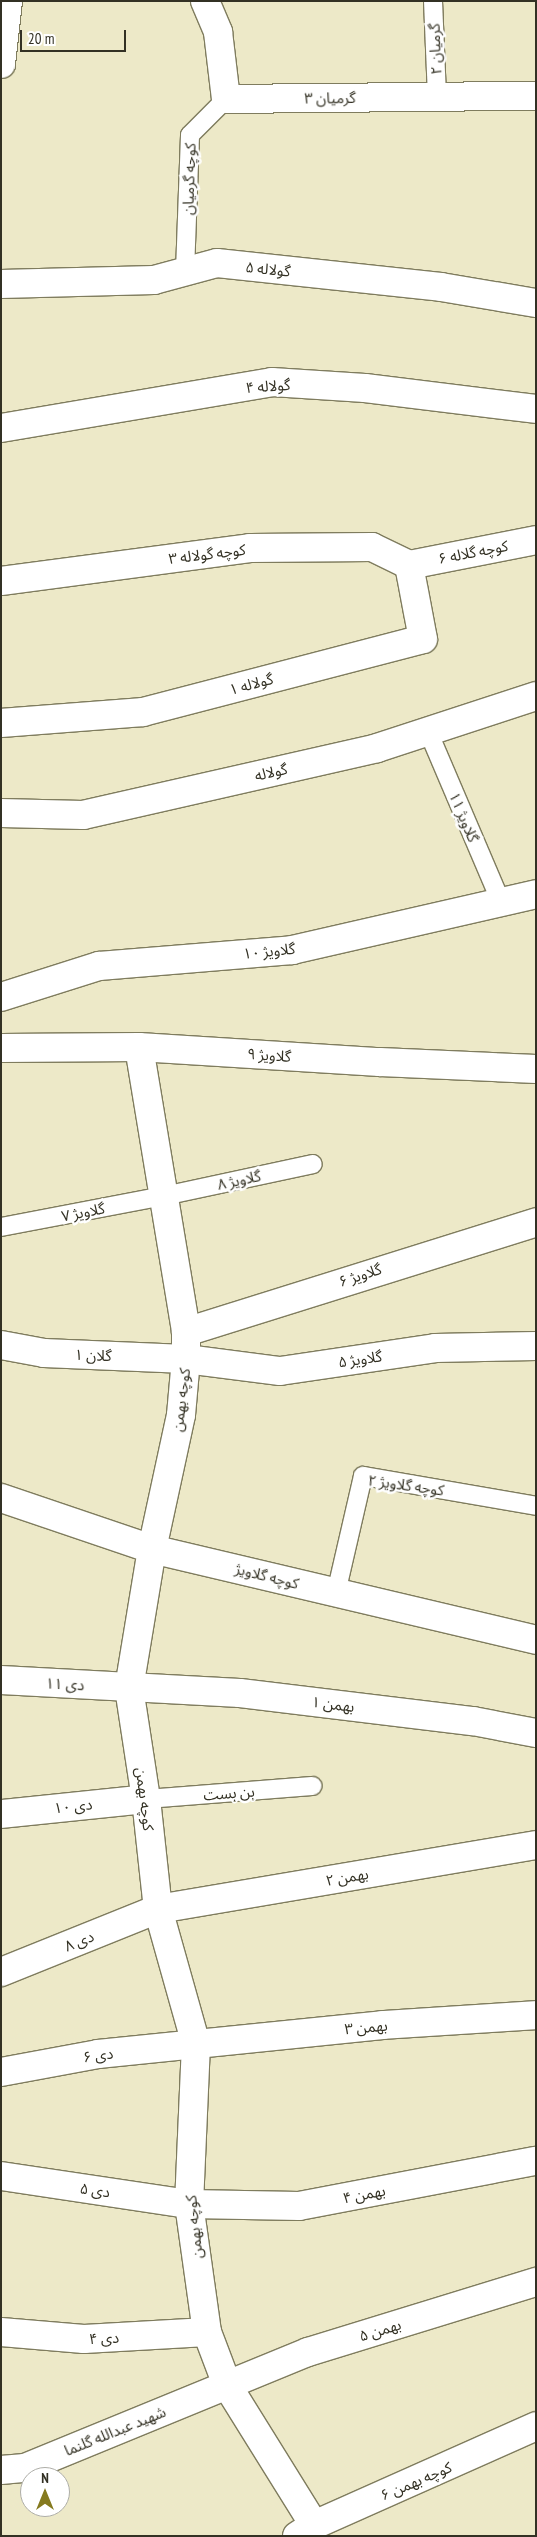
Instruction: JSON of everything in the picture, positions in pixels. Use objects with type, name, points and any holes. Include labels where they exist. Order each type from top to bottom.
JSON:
[{"type":"street","points":[[204,1],[218,32],[226,99]]},
{"type":"street","points":[[1,64],[5,12]]},
{"type":"street","name":"گرمیان ۳","points":[[226,99],[536,96]]},
{"type":"street","name":"گولاله ۵","points":[[1,284],[154,280],[217,263],[441,287],[536,303]]},
{"type":"street","name":"گولاله ۴","points":[[1,428],[272,382],[365,388],[536,409]]},
{"type":"street","name":"کوچه گلاله ۶","points":[[409,565],[536,540]]},
{"type":"street","name":"کوچه گولاله ۳","points":[[1,581],[250,548],[372,547],[409,565]]},
{"type":"street","name":"گولاله ۱","points":[[1,723],[143,712],[423,639],[409,565]]},
{"type":"street","name":"گولاله","points":[[1,813],[83,815],[377,748],[536,696]]},
{"type":"street","name":"گلاویژ ۱۰","points":[[1,997],[99,966],[292,950],[536,894]]},
{"type":"street","name":"گلاویژ ۹","points":[[1,1048],[139,1047],[536,1069]]},
{"type":"street","name":"کوچه بهمن","points":[[139,1047],[186,1332],[186,1359],[181,1415],[152,1549],[129,1688],[146,1799],[158,1910],[196,2044],[189,2204],[207,2332],[227,2385],[305,2530]]},
{"type":"street","name":"گلاویژ ۶","points":[[186,1332],[536,1222]]},
{"type":"street","name":"گلان ۱","points":[[1,1345],[44,1354],[186,1359]]},
{"type":"street","name":"گلاویژ ۵","points":[[186,1359],[280,1371],[435,1348],[536,1346]]},
{"type":"street","name":"کوچه گلاویژ","points":[[1,1498],[152,1549],[536,1640]]},
{"type":"street","name":"دی ۱۱","points":[[1,1680],[129,1688]]},
{"type":"street","name":"بهمن ۱","points":[[129,1688],[240,1693],[473,1721],[536,1733]]},
{"type":"street","name":"دی ۱۰","points":[[1,1814],[146,1799]]},
{"type":"street","name":"بهمن ۲","points":[[158,1910],[536,1845]]},
{"type":"street","name":"دی ۸","points":[[1,1972],[158,1910]]},
{"type":"street","name":"بهمن ۳","points":[[196,2044],[383,2025],[536,2015]]},
{"type":"street","name":"دی ۶","points":[[1,2072],[98,2054],[196,2044]]},
{"type":"street","name":"بهمن ۴","points":[[189,2204],[299,2206],[536,2161]]},
{"type":"street","name":"دی ۵","points":[[1,2176],[189,2204]]},
{"type":"street","name":"بهمن ۵","points":[[227,2385],[308,2352],[536,2282]]},
{"type":"street","name":"دی ۴","points":[[1,2332],[84,2339],[207,2332]]},
{"type":"street","name":"شهید عبدالله گلنما","points":[[1,2470],[26,2468],[227,2385]]},
{"type":"street","name":"کوچه بهمن ۶","points":[[305,2530],[536,2426]]},
{"type":"lane","name":"گرمیان ۲","points":[[434,1],[437,96]]},
{"type":"lane","name":"کوچه گرمیان","points":[[185,272],[190,135],[226,99]]},
{"type":"lane","name":"گلاویژ ۱۱","points":[[428,731],[501,902]]},
{"type":"lane","name":"گلاویژ ۸","points":[[164,1196],[313,1164]]},
{"type":"lane","name":"گلاویژ ۷","points":[[1,1227],[164,1196]]},
{"type":"lane","name":"کوچه گلاویژ ۲","points":[[336,1593],[363,1476],[536,1506]]},
{"type":"lane","name":"بن بست","points":[[146,1799],[312,1786]]}]
